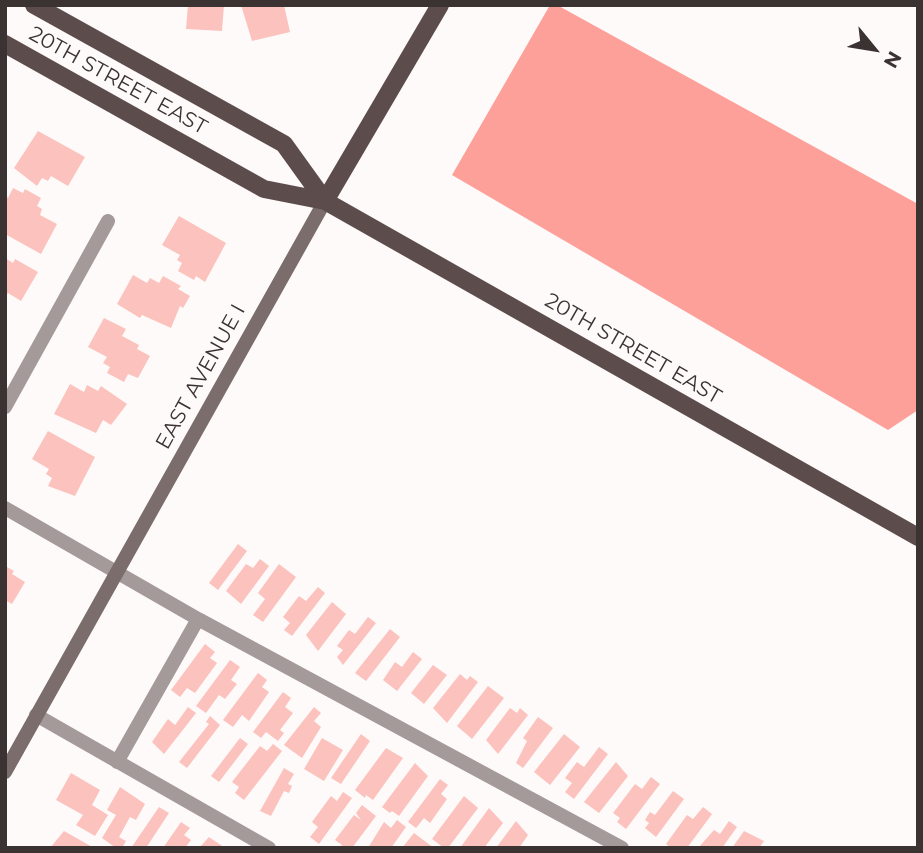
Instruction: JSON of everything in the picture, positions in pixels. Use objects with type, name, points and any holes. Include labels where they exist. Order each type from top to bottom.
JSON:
[{"type":"main road","name":"20TH STREET EAST","points":[[34,5],[284,144],[325,201]]},
{"type":"main road","name":"EAST AVENUE I","points":[[5,772],[325,201],[440,5]]},
{"type":"main road","name":"20TH STREET EAST","points":[[5,44],[264,189],[325,201],[918,537]]},
{"type":"street","points":[[5,407],[108,221]]},
{"type":"street","points":[[5,508],[198,619],[622,848]]},
{"type":"street","points":[[117,762],[198,619]]},
{"type":"street","points":[[36,715],[269,848]]},
{"type":"shaded area","points":[[550,5],[557,5],[918,204],[918,410],[888,430],[452,175]]},
{"type":"building","points":[[188,5],[224,5],[222,31],[186,29]]},
{"type":"building","points":[[241,5],[284,5],[290,32],[252,41]]},
{"type":"building","points":[[38,131],[85,157],[68,186],[51,176],[48,181],[42,178],[37,186],[14,168]]},
{"type":"building","points":[[13,188],[23,193],[25,189],[41,198],[37,206],[42,209],[40,215],[57,224],[41,254],[5,234],[5,196],[8,198]]},
{"type":"building","points":[[179,216],[226,243],[205,282],[196,276],[194,280],[178,271],[182,263],[177,260],[180,255],[162,245]]},
{"type":"building","points":[[5,258],[13,263],[15,259],[38,272],[21,301],[8,293],[5,297]]},
{"type":"building","points":[[133,275],[147,283],[150,278],[159,283],[163,276],[181,286],[178,289],[190,296],[183,308],[180,306],[171,328],[142,315],[140,318],[117,304]]},
{"type":"building","points":[[104,318],[126,329],[122,336],[139,345],[137,349],[150,356],[138,378],[128,374],[124,382],[107,373],[110,367],[103,363],[107,357],[88,347]]},
{"type":"building","points":[[70,384],[84,392],[87,385],[98,391],[101,386],[127,404],[111,425],[103,420],[96,433],[54,414]]},
{"type":"building","points":[[48,431],[95,457],[75,496],[48,486],[52,478],[46,474],[49,469],[32,459]]},
{"type":"building","points":[[238,544],[247,551],[218,590],[209,583]]},
{"type":"building","points":[[260,559],[269,566],[241,604],[226,591],[246,564],[253,568]]},
{"type":"building","points":[[279,564],[296,577],[263,622],[253,615],[265,599],[258,593]]},
{"type":"building","points":[[5,566],[25,582],[12,604],[5,600]]},
{"type":"building","points":[[318,587],[325,593],[292,636],[284,630],[290,623],[283,617],[299,596],[306,601]]},
{"type":"building","points":[[332,602],[346,614],[318,651],[306,635]]},
{"type":"building","points":[[368,617],[376,623],[343,665],[337,657],[343,650],[337,646],[349,630],[355,634]]},
{"type":"building","points":[[390,629],[400,637],[366,681],[355,673]]},
{"type":"building","points":[[205,644],[215,652],[210,658],[217,663],[195,693],[187,688],[180,697],[171,690]]},
{"type":"building","points":[[413,652],[422,659],[397,691],[383,680],[395,662],[402,667]]},
{"type":"building","points":[[230,660],[240,667],[231,680],[237,684],[225,699],[219,695],[206,713],[196,706]]},
{"type":"building","points":[[433,665],[447,675],[424,704],[411,693]]},
{"type":"building","points":[[258,673],[267,680],[262,687],[269,692],[249,721],[242,715],[233,727],[223,720]]},
{"type":"building","points":[[460,674],[467,680],[470,676],[478,682],[447,723],[433,708]]},
{"type":"building","points":[[488,686],[504,698],[472,739],[457,726]]},
{"type":"building","points":[[283,692],[291,698],[285,707],[293,713],[280,730],[284,733],[278,741],[266,732],[261,738],[253,732]]},
{"type":"building","points":[[188,707],[196,713],[164,754],[152,742],[168,719],[175,725]]},
{"type":"building","points":[[314,707],[321,713],[314,721],[321,727],[302,758],[284,745]]},
{"type":"building","points":[[510,708],[517,713],[520,708],[528,715],[498,754],[486,740]]},
{"type":"building","points":[[210,716],[220,725],[187,768],[179,762],[209,724],[206,722]]},
{"type":"building","points":[[538,717],[553,728],[523,768],[516,763],[527,741],[523,738]]},
{"type":"building","points":[[361,734],[370,741],[341,784],[331,778]]},
{"type":"building","points":[[564,734],[580,747],[550,785],[534,772]]},
{"type":"building","points":[[240,738],[248,744],[219,782],[211,776]]},
{"type":"building","points":[[322,738],[343,750],[324,781],[304,769]]},
{"type":"building","points":[[273,744],[282,751],[244,800],[235,793],[239,787],[232,782],[260,746],[267,751]]},
{"type":"building","points":[[599,747],[608,754],[574,799],[565,792],[572,783],[565,778],[577,762],[584,767]]},
{"type":"building","points":[[386,748],[403,758],[373,800],[366,795],[365,798],[355,790]]},
{"type":"building","points":[[616,762],[628,776],[599,813],[584,802]]},
{"type":"building","points":[[415,763],[428,776],[399,816],[392,811],[390,813],[382,807]]},
{"type":"building","points":[[284,768],[294,774],[288,784],[292,786],[289,793],[284,791],[271,816],[260,811]]},
{"type":"building","points":[[71,773],[100,790],[92,805],[108,815],[95,836],[76,825],[83,815],[56,800]]},
{"type":"building","points":[[651,777],[660,784],[626,829],[617,822],[620,818],[613,813],[635,784],[642,789]]},
{"type":"building","points":[[440,779],[448,785],[441,794],[447,799],[430,823],[424,818],[416,828],[408,822]]},
{"type":"building","points":[[120,787],[145,804],[136,820],[130,817],[119,837],[126,841],[122,848],[116,848],[102,838],[116,815],[107,810]]},
{"type":"building","points":[[673,791],[684,799],[656,837],[645,828],[649,823],[645,820],[650,812],[655,815]]},
{"type":"building","points":[[343,792],[352,798],[319,844],[310,837],[318,827],[312,822],[331,796],[337,801]]},
{"type":"building","points":[[464,796],[478,808],[448,848],[444,848],[432,839]]},
{"type":"building","points":[[362,805],[376,816],[352,848],[340,848],[342,845],[335,840],[354,815],[361,820],[356,813]]},
{"type":"building","points":[[159,807],[169,813],[146,848],[131,848]]},
{"type":"building","points":[[703,807],[712,814],[687,848],[671,848],[666,844],[687,815],[693,819]]},
{"type":"building","points":[[489,808],[503,823],[484,848],[460,848]]},
{"type":"building","points":[[397,820],[406,827],[391,848],[368,848],[384,822],[391,828]]},
{"type":"building","points":[[516,821],[528,835],[519,848],[496,848]]},
{"type":"building","points":[[729,821],[737,827],[722,848],[698,848],[714,830],[720,834]]},
{"type":"building","points":[[181,822],[190,828],[184,835],[191,840],[185,848],[163,848]]},
{"type":"building","points":[[64,831],[94,848],[50,848]]},
{"type":"building","points":[[744,831],[764,841],[759,848],[732,848]]},
{"type":"building","points":[[414,833],[434,848],[402,848]]},
{"type":"building","points":[[209,837],[225,848],[199,848]]}]
